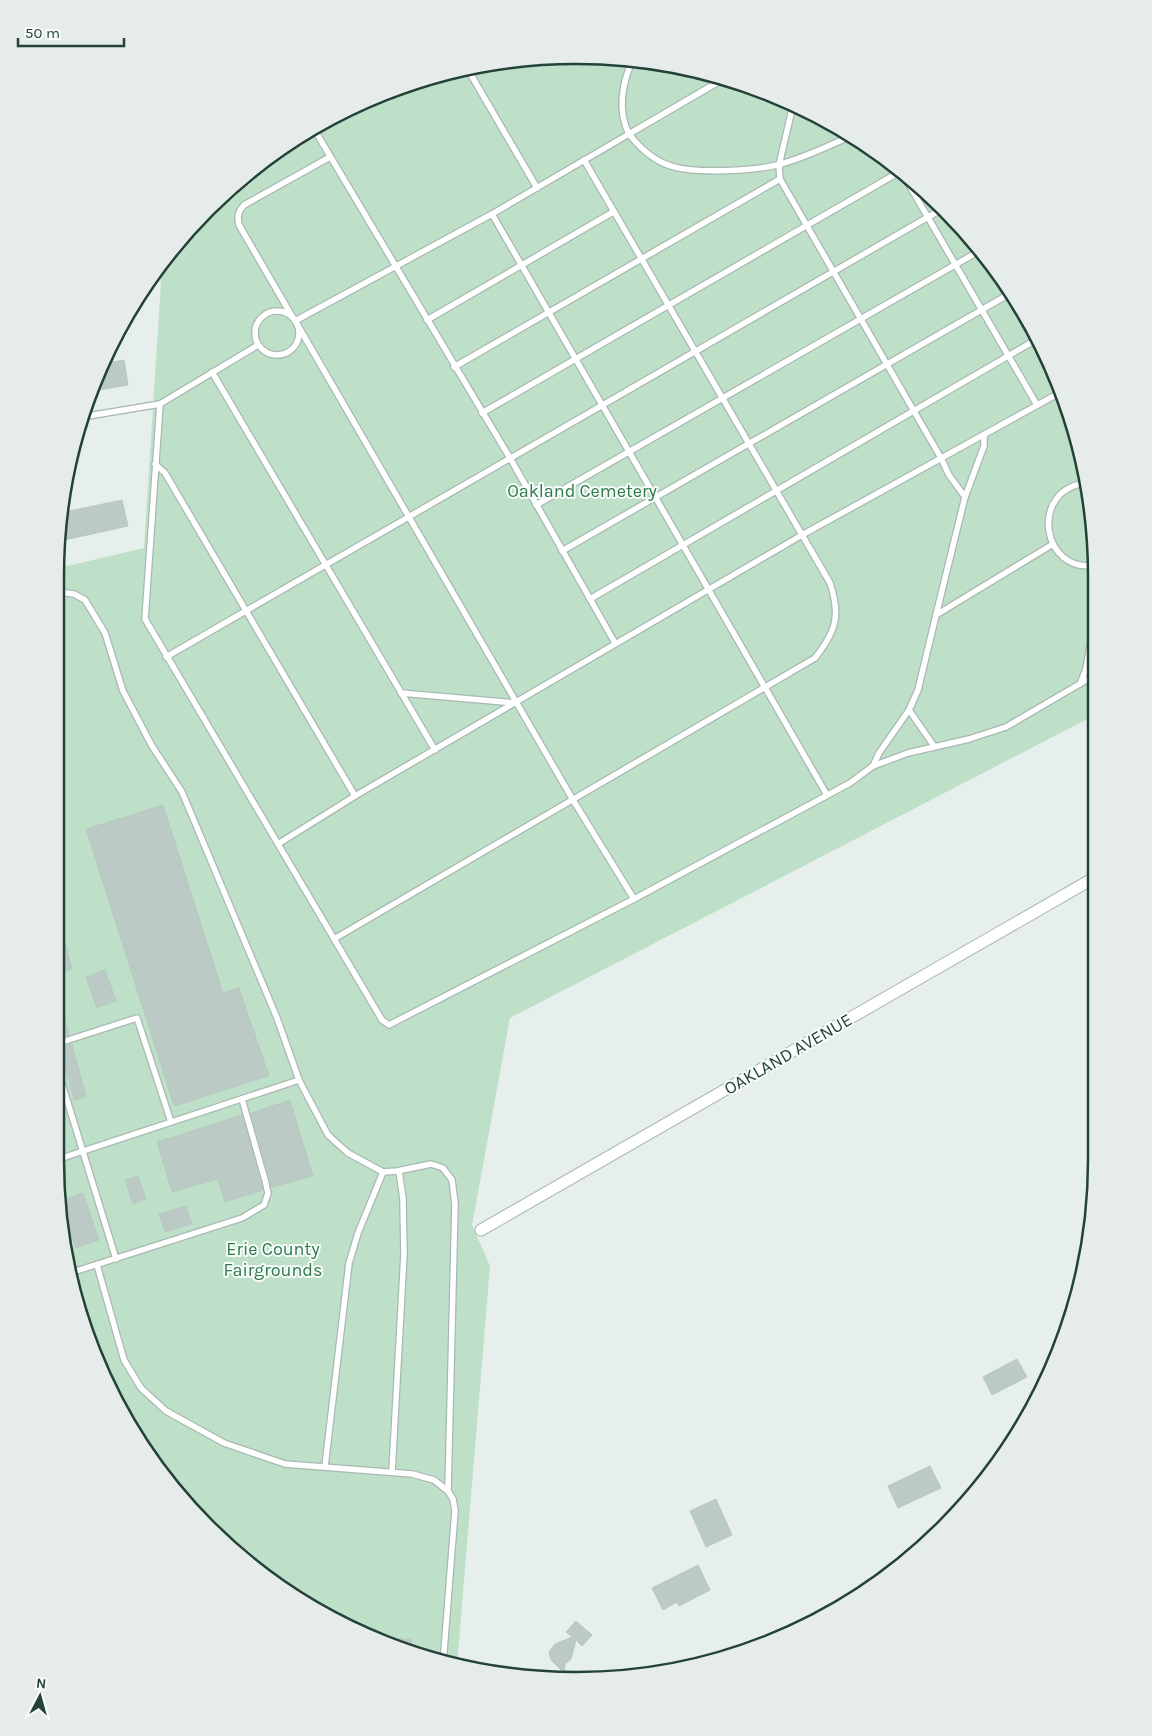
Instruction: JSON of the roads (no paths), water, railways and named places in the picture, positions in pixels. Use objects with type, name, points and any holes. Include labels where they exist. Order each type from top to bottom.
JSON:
[{"type":"street","name":"OAKLAND AVENUE","points":[[481,1230],[1088,881]]},
{"type":"lane","points":[[630,67],[624,87],[622,121],[629,134],[653,157],[670,166],[695,170],[727,170],[778,165],[807,156],[844,140]]},
{"type":"lane","points":[[471,75],[537,188]]},
{"type":"lane","points":[[295,321],[492,214],[716,83]]},
{"type":"lane","points":[[792,112],[778,165],[780,179],[949,474],[965,497]]},
{"type":"lane","points":[[317,134],[396,265],[454,367],[510,458],[615,643]]},
{"type":"lane","points":[[330,157],[244,205],[239,211],[239,226],[517,703],[634,899]]},
{"type":"lane","points":[[334,939],[765,689],[815,658],[828,642],[836,622],[836,602],[830,583],[748,446],[584,160]]},
{"type":"lane","points":[[482,413],[894,175]]},
{"type":"lane","points":[[454,367],[780,179]]},
{"type":"lane","points":[[912,189],[1037,405]]},
{"type":"lane","points":[[427,320],[614,212]]},
{"type":"lane","points":[[166,657],[936,212]]},
{"type":"lane","points":[[492,214],[707,590],[827,795]]},
{"type":"lane","points":[[536,505],[974,254]]},
{"type":"lane","points":[[562,551],[748,446],[1005,296]]},
{"type":"lane","points":[[280,311],[295,321],[298,339],[289,351],[283,354],[269,353],[258,344],[255,338],[256,324],[265,314],[280,311]]},
{"type":"lane","points":[[590,598],[1032,342]]},
{"type":"lane","points":[[90,416],[160,404],[258,344]]},
{"type":"lane","points":[[212,372],[434,750]]},
{"type":"lane","points":[[278,844],[355,796],[517,703],[615,643],[802,535],[1055,395]]},
{"type":"lane","points":[[160,404],[145,619],[382,1020],[389,1024],[634,899],[850,783],[873,766],[908,753],[969,739],[1006,726],[1088,679]]},
{"type":"lane","points":[[873,766],[879,753],[909,710],[918,690],[965,497],[984,446],[984,435]]},
{"type":"lane","points":[[155,464],[165,473],[355,796]]},
{"type":"lane","points":[[1079,484],[1065,491],[1055,500],[1049,513],[1048,526],[1053,544],[1067,559],[1088,565]]},
{"type":"lane","points":[[936,615],[1053,544]]},
{"type":"lane","points":[[64,593],[79,595],[85,600],[105,633],[120,684],[130,706],[182,792],[277,1018],[299,1080],[332,1140],[348,1153],[383,1172],[399,1171],[424,1164],[437,1165],[448,1172],[454,1188],[448,1491]]},
{"type":"lane","points":[[1080,684],[1088,660]]},
{"type":"lane","points":[[401,693],[517,703]]},
{"type":"lane","points":[[909,710],[934,746]]},
{"type":"lane","points":[[64,1042],[137,1018],[171,1122]]},
{"type":"lane","points":[[64,1158],[299,1080]]},
{"type":"lane","points":[[64,1087],[116,1259]]},
{"type":"lane","points":[[76,1271],[242,1218],[264,1205],[268,1193],[242,1099]]},
{"type":"lane","points":[[392,1472],[404,1254],[403,1199],[399,1171]]},
{"type":"lane","points":[[325,1466],[349,1263],[358,1234],[383,1172]]},
{"type":"lane","points":[[97,1265],[124,1360],[132,1376],[152,1400],[187,1424],[254,1454],[299,1467],[325,1466],[392,1472],[430,1478],[448,1491],[454,1503],[455,1516],[444,1655]]},
{"type":"park label","name":"Oakland Cemetery","points":[[582,491]]},
{"type":"park label","name":"Erie County Fairgrounds","points":[[273,1259]]}]
